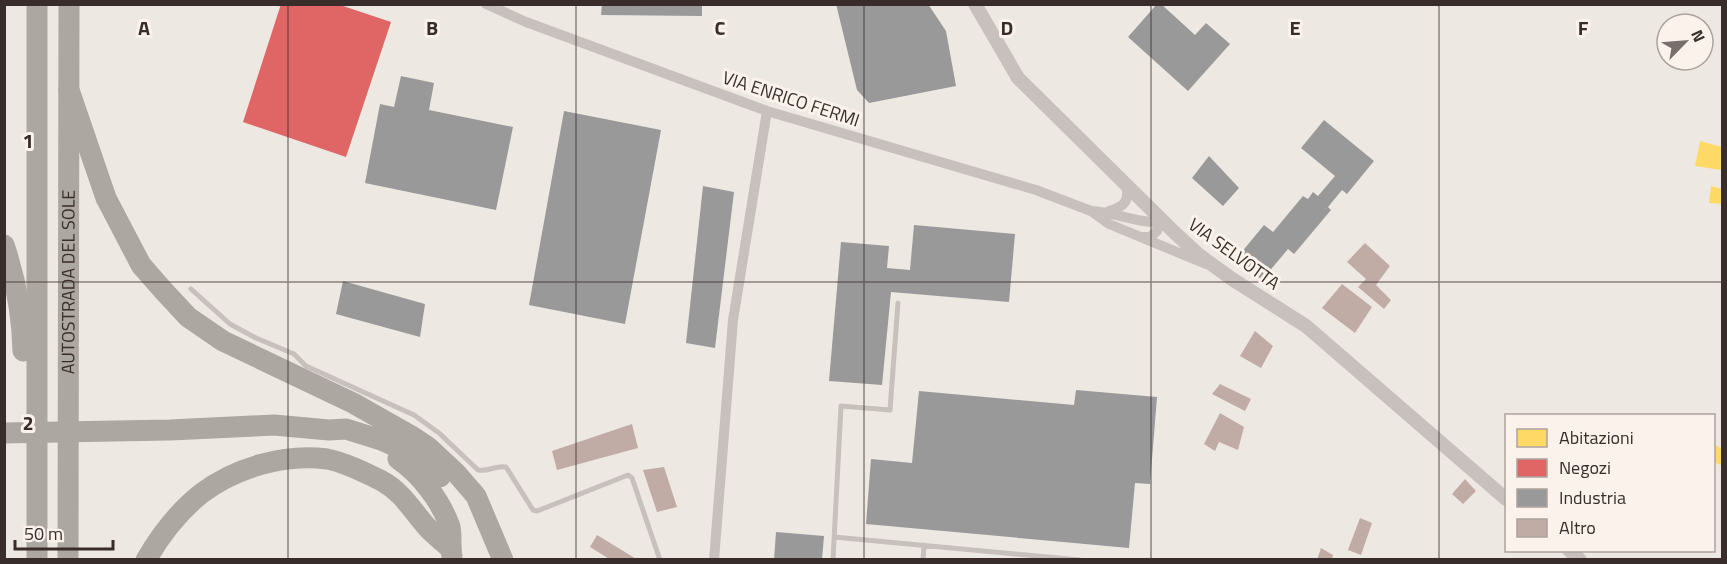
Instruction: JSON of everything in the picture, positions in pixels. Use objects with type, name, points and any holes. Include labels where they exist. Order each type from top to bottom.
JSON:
[{"type":"highway","name":"AUTOSTRADA DEL SOLE","points":[[36,560],[37,4]]},
{"type":"highway","name":"AUTOSTRADA DEL SOLE","points":[[68,560],[69,4]]},
{"type":"highway","points":[[69,90],[106,198],[123,234],[141,265],[188,317],[223,341],[353,403],[413,437],[442,459],[476,496],[503,560]]},
{"type":"highway","points":[[4,245],[13,269],[22,329],[24,425],[36,451]]},
{"type":"highway","points":[[4,433],[170,430],[274,425],[329,430],[346,429],[381,440],[415,456],[430,467],[485,521]]},
{"type":"highway","points":[[329,430],[344,438],[390,454],[416,474],[431,491],[444,514],[451,530],[452,554]]},
{"type":"highway","points":[[146,560],[176,518],[202,493],[248,469],[268,462],[296,459],[328,459],[383,482],[405,498],[452,554]]},
{"type":"street","name":"VIA ENRICO FERMI","points":[[486,4],[526,22],[767,111],[1036,190],[1091,211],[1109,224],[1138,237],[1217,268]]},
{"type":"street","name":"VIA SELVOTTA","points":[[975,4],[1018,78],[1199,255],[1306,326],[1505,498]]},
{"type":"street","points":[[714,560],[733,320],[767,111]]},
{"type":"street","points":[[1108,212],[1126,203],[1128,194],[1126,185]]},
{"type":"street","name":"VIA ENRICO FERMI","points":[[1091,211],[1108,212],[1143,222],[1152,222],[1159,217]]},
{"type":"street","points":[[1138,237],[1150,237],[1157,231],[1159,217]]},
{"type":"lane","points":[[191,289],[241,331],[294,354],[306,366],[414,415],[439,433],[478,470],[506,467],[533,510],[537,511],[628,474],[632,478],[660,560]]},
{"type":"lane","points":[[833,560],[841,406],[890,410],[898,303]]},
{"type":"lane","points":[[834,537],[1080,560]]},
{"type":"lane","points":[[923,560],[924,545]]},
{"type":"building: Abitazioni","points":[[1700,141],[1722,147],[1721,170],[1695,166]]},
{"type":"building: Abitazioni","points":[[1711,186],[1722,189],[1722,204],[1709,203]]},
{"type":"building: Abitazioni","points":[[1715,445],[1722,449],[1721,465],[1715,462]]},
{"type":"building: Negozi","points":[[281,4],[337,4],[391,22],[346,157],[243,122]]},
{"type":"building: Industria","points":[[602,4],[702,4],[702,16],[601,15]]},
{"type":"building: Industria","points":[[836,4],[928,4],[946,31],[956,86],[869,103],[857,90]]},
{"type":"building: Industria","points":[[1157,4],[1161,4],[1195,35],[1206,23],[1230,44],[1188,91],[1128,37]]},
{"type":"building: Industria","points":[[401,76],[434,83],[429,110],[513,127],[496,210],[365,183],[380,104],[394,107]]},
{"type":"building: Industria","points":[[564,111],[661,130],[625,324],[529,305]]},
{"type":"building: Industria","points":[[1324,120],[1374,161],[1347,194],[1342,190],[1328,207],[1331,210],[1294,254],[1288,249],[1262,280],[1236,259],[1264,225],[1273,232],[1303,196],[1308,199],[1313,192],[1318,196],[1335,176],[1301,148]]},
{"type":"building: Industria","points":[[1209,156],[1239,188],[1223,206],[1192,178]]},
{"type":"building: Industria","points":[[703,186],[734,192],[715,348],[686,343]]},
{"type":"building: Industria","points":[[914,225],[1015,234],[1009,302],[891,292],[882,385],[829,381],[841,242],[889,246],[887,268],[910,270]]},
{"type":"building: Industria","points":[[343,281],[425,304],[420,337],[336,314]]},
{"type":"building: Industria","points":[[1076,390],[1157,397],[1150,484],[1135,483],[1129,548],[866,524],[871,459],[912,463],[919,391],[1074,405]]},
{"type":"building: Industria","points":[[776,532],[824,536],[822,560],[774,560]]},
{"type":"building: Altro","points":[[1365,243],[1390,266],[1376,285],[1391,300],[1384,309],[1358,287],[1366,279],[1347,262]]},
{"type":"building: Altro","points":[[1342,284],[1372,307],[1355,333],[1322,308]]},
{"type":"building: Altro","points":[[1255,331],[1273,346],[1261,368],[1240,356]]},
{"type":"building: Altro","points":[[1220,384],[1251,399],[1245,411],[1212,394]]},
{"type":"building: Altro","points":[[1220,413],[1244,427],[1238,450],[1219,442],[1215,451],[1204,444]]},
{"type":"building: Altro","points":[[632,424],[638,448],[557,470],[552,451]]},
{"type":"building: Altro","points":[[664,467],[677,507],[657,512],[643,470]]},
{"type":"building: Altro","points":[[1465,479],[1476,491],[1463,504],[1452,494]]},
{"type":"building: Altro","points":[[1360,518],[1372,523],[1361,555],[1348,550]]},
{"type":"building: Altro","points":[[597,535],[638,560],[611,560],[590,547]]},
{"type":"building: Altro","points":[[1321,548],[1333,555],[1332,560],[1317,560]]}]
